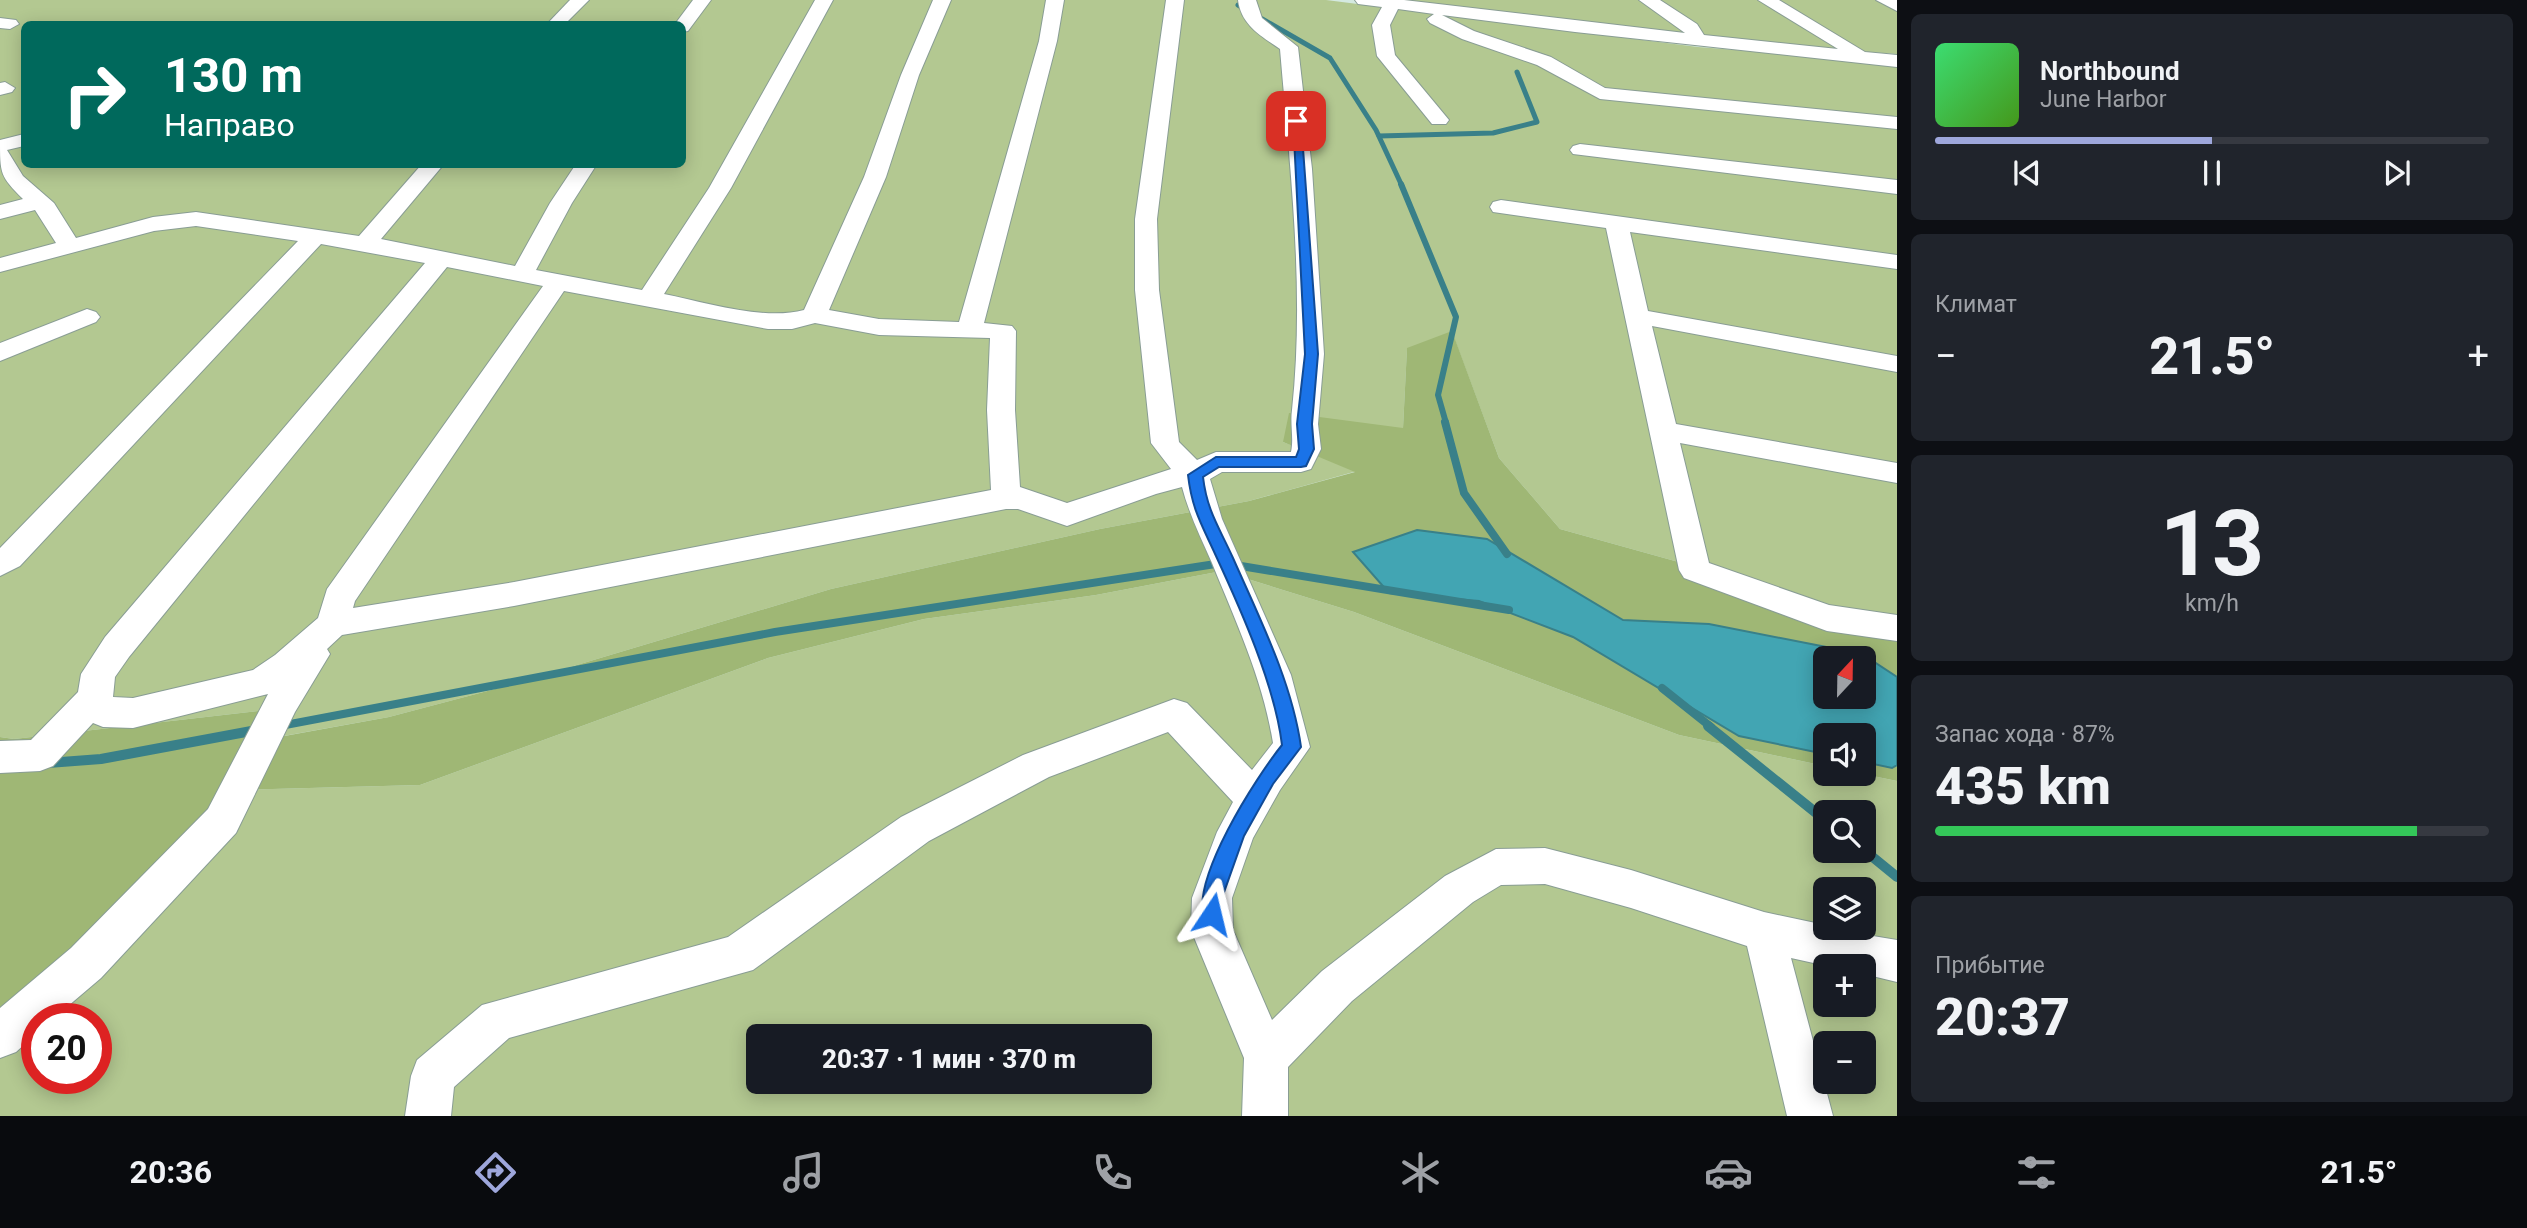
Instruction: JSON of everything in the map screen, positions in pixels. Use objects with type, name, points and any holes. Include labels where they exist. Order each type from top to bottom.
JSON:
[{"type":"lane","points":[[558,21],[580,0]]},
{"type":"lane","points":[[686,22],[702,0]]},
{"type":"lane","points":[[649,298],[720,188],[824,0]]},
{"type":"lane","points":[[814,315],[875,177],[910,75],[942,0]]},
{"type":"lane","points":[[969,330],[1048,41],[1055,0]]},
{"type":"lane","points":[[1175,0],[1146,219],[1146,278],[1163,435],[1175,457],[1195,475],[1199,503],[1225,557],[1260,643],[1289,726],[1292,747],[1267,778],[1236,832],[1212,898],[1212,930],[1266,1058],[1265,1116]]},
{"type":"lane","points":[[94,698],[103,712],[133,713],[262,682],[287,665],[333,624],[513,594],[1006,498],[1020,498],[1067,515],[1115,498],[1132,488],[1163,479],[1195,475],[1216,462],[1301,462],[1307,449],[1304,424],[1311,354],[1301,169],[1291,53],[1289,47],[1252,20],[1247,12],[1247,0]]},
{"type":"lane","points":[[1364,0],[1554,24],[1897,61]]},
{"type":"lane","points":[[1524,0],[1554,24]]},
{"type":"lane","points":[[1648,0],[1691,28],[1698,40]]},
{"type":"lane","points":[[1767,0],[1866,58]]},
{"type":"lane","points":[[1885,0],[1897,6]]},
{"type":"lane","points":[[1406,4],[1468,35],[1539,59],[1600,93],[1897,123]]},
{"type":"lane","points":[[1406,4],[1381,25],[1387,56],[1439,120]]},
{"type":"lane","points":[[1539,59],[1553,41],[1554,24]]},
{"type":"lane","points":[[0,146],[21,141]]},
{"type":"lane","points":[[1580,150],[1897,187]]},
{"type":"lane","points":[[0,155],[13,180],[46,208],[70,247]]},
{"type":"lane","points":[[364,244],[430,168]]},
{"type":"lane","points":[[522,275],[561,203],[584,168]]},
{"type":"lane","points":[[0,212],[39,202]]},
{"type":"lane","points":[[1501,207],[1897,262]]},
{"type":"lane","points":[[0,265],[153,225],[196,219],[364,244],[768,321],[792,321],[814,315],[879,327],[1003,331],[1001,410],[1006,498]]},
{"type":"lane","points":[[1616,223],[1695,570],[1826,618],[1897,628]]},
{"type":"lane","points":[[0,564],[19,548],[314,238]]},
{"type":"lane","points":[[0,757],[40,755],[94,698],[98,674],[117,647],[441,259]]},
{"type":"lane","points":[[0,1036],[86,963],[222,821],[282,702],[333,624],[339,598],[558,282]]},
{"type":"lane","points":[[1637,316],[1897,364]]},
{"type":"lane","points":[[0,353],[87,317]]},
{"type":"lane","points":[[1664,430],[1897,473]]},
{"type":"lane","points":[[428,1116],[433,1076],[498,1020],[738,955],[915,829],[1036,766],[1174,714],[1255,799]]},
{"type":"lane","points":[[1266,1058],[1337,986],[1459,889],[1496,867],[1545,866],[1630,889],[1764,932],[1897,961]]},
{"type":"lane","points":[[1764,932],[1810,1116]]},
{"type":"green space","points":[[0,0],[1326,0],[1698,47],[1897,63],[1897,623],[1560,529],[1499,458],[1452,332],[1407,349],[1403,428],[1283,442],[1357,471],[1249,501],[1100,529],[831,589],[510,685],[389,717],[256,741],[258,711],[14,739],[0,737]]},
{"type":"green space","points":[[1399,0],[1897,0],[1897,54],[1712,41]]},
{"type":"green space","points":[[1452,331],[1499,458],[1560,529],[1897,623],[1897,781],[1876,777],[1876,723],[1813,723],[1813,763],[1679,735],[1354,612],[1222,571],[1096,595],[924,619],[768,658],[420,785],[239,790],[28,1003],[21,1003],[21,1010],[0,1031],[0,737],[14,739],[258,711],[257,741],[389,717],[510,685],[831,589],[1100,529],[1249,501],[1355,472],[1283,442],[1289,413],[1403,428],[1407,348]]},
{"type":"green space","points":[[1222,571],[1354,612],[1679,735],[1813,763],[1813,786],[1876,786],[1876,777],[1897,781],[1897,1116],[0,1116],[0,1031],[21,1010],[21,1094],[112,1094],[112,1003],[28,1003],[239,790],[420,785],[768,658],[924,619],[1096,595]]},
{"type":"water","points":[[1417,530],[1487,539],[1623,620],[1709,624],[1821,646],[1813,646],[1813,709],[1876,709],[1876,663],[1897,677],[1897,765],[1892,768],[1876,765],[1876,723],[1813,723],[1813,751],[1739,736],[1573,637],[1479,601],[1389,593],[1353,552]]},
{"type":"waterway","points":[[1238,5],[1330,58],[1376,130],[1402,186]]},
{"type":"waterway","points":[[1379,136],[1493,133],[1537,122],[1517,72]]},
{"type":"waterway","points":[[1401,184],[1456,317],[1438,395],[1446,423]]},
{"type":"waterway","points":[[1445,422],[1464,493],[1507,554]]},
{"type":"waterway","points":[[280,726],[775,632],[1222,563]]},
{"type":"waterway","points":[[1235,565],[1509,610]]},
{"type":"waterway","points":[[1662,688],[1711,727]]},
{"type":"waterway","points":[[1708,726],[1813,810]]},
{"type":"waterway","points":[[48,763],[101,759],[257,730]]},
{"type":"waterway","points":[[1876,860],[1897,877]]},
{"type":"route","points":[[1212,914],[1212,898],[1236,832],[1267,778],[1292,747],[1289,726],[1270,667],[1225,557],[1199,503],[1195,475],[1216,462],[1301,462],[1307,449],[1304,424],[1311,354],[1296,121]]}]
